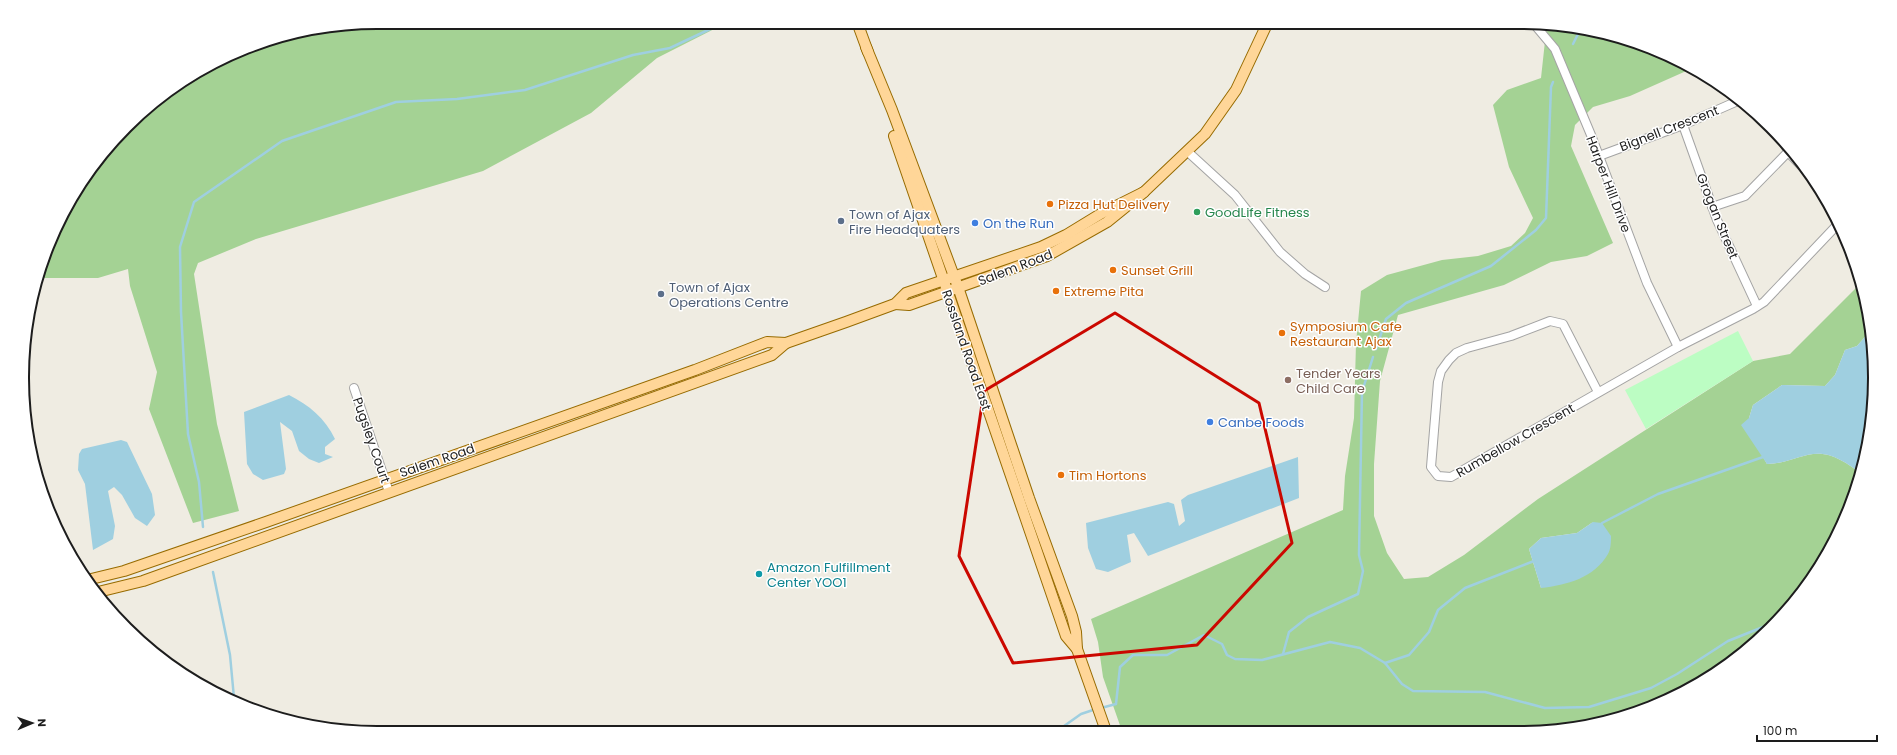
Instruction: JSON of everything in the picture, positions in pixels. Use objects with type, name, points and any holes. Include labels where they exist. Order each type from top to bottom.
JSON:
[{"type":"main road","name":"Rossland Road East","points":[[860,29],[948,279],[947,291],[1066,636],[1077,649]]},
{"type":"main road","name":"Salem Road","points":[[93,579],[124,571],[695,370],[767,342],[786,342],[895,304],[909,305],[1047,256],[1107,222],[1144,192],[1188,152],[1205,134],[1236,90],[1265,29]]},
{"type":"main road","name":"Salem Road","points":[[895,304],[906,293],[1041,247],[1066,235],[1102,213],[1144,192]]},
{"type":"main road","name":"Rossland Road East","points":[[948,279],[958,287],[1029,498],[1072,616],[1076,632],[1077,649],[1105,726]]},
{"type":"main road","name":"Salem Road","points":[[102,591],[143,581],[738,368],[772,355],[786,342]]},
{"type":"street","name":"Harper Hill Drive","points":[[1539,30],[1555,49],[1599,156],[1647,283],[1678,347]]},
{"type":"street","name":"Bignell Crescent","points":[[1599,156],[1683,125],[1734,103]]},
{"type":"street","name":"Grogan Street","points":[[1683,125],[1712,207],[1757,306]]},
{"type":"street","points":[[1188,152],[1235,195],[1280,252],[1305,274],[1325,287]]},
{"type":"street","points":[[1712,207],[1745,196],[1787,154]]},
{"type":"street","points":[[1678,347],[1764,302],[1834,227]]},
{"type":"street","name":"Rumbellow Crescent","points":[[1598,392],[1563,324],[1550,321],[1511,336],[1467,348],[1456,353],[1441,371],[1438,382],[1431,467],[1438,476],[1451,477],[1678,347]]},
{"type":"street","name":"Pugsley Court","points":[[354,388],[389,492]]},
{"type":"highlighted area","points":[[1115,313],[1259,403],[1292,543],[1197,645],[1013,663],[959,556],[984,391]]},
{"type":"green space","points":[[378,29],[714,29],[657,58],[591,113],[483,171],[256,239],[198,263],[194,274],[217,424],[239,511],[193,523],[149,409],[157,372],[130,286],[128,269],[98,278],[43,278],[47,265],[65,223],[76,203],[101,165],[131,131],[165,101],[203,76],[223,65],[265,47],[332,32]]},
{"type":"green space","points":[[1545,30],[1587,36],[1632,47],[1686,71],[1630,96],[1593,107],[1575,125],[1571,146],[1613,243],[1587,256],[1551,262],[1504,285],[1398,315],[1380,381],[1374,464],[1374,516],[1387,553],[1404,579],[1428,577],[1464,555],[1538,499],[1753,361],[1790,354],[1856,288],[1865,336],[1857,346],[1845,350],[1835,375],[1825,386],[1782,385],[1753,405],[1749,418],[1767,464],[1778,463],[1806,455],[1824,454],[1846,463],[1855,470],[1850,490],[1832,532],[1809,571],[1782,607],[1749,640],[1732,654],[1694,679],[1674,690],[1632,708],[1610,714],[1565,723],[1520,726],[1120,726],[1103,677],[1098,642],[1091,619],[1343,510],[1345,476],[1354,418],[1356,343],[1361,291],[1387,275],[1442,260],[1478,256],[1511,246],[1525,233],[1533,218],[1509,167],[1493,105],[1507,90],[1541,78]],"holes":[[[1593,522],[1541,588],[1529,549],[1541,538],[1577,533]]]},
{"type":"green space","points":[[1738,331],[1753,361],[1646,429],[1625,390]]},
{"type":"water","points":[[1865,336],[1868,378],[1867,400],[1865,423],[1855,470],[1846,463],[1824,454],[1806,455],[1778,463],[1767,464],[1741,425],[1749,418],[1753,405],[1782,385],[1825,386],[1835,375],[1845,350],[1857,346]]},
{"type":"water","points":[[289,395],[316,413],[331,431],[335,439],[325,447],[325,454],[333,457],[319,463],[309,459],[299,451],[292,431],[280,422],[286,469],[284,474],[263,480],[253,474],[247,464],[244,412]]},
{"type":"water","points":[[121,440],[127,442],[152,494],[155,515],[147,526],[135,518],[122,495],[114,487],[108,491],[115,526],[113,539],[93,550],[85,484],[78,470],[79,454],[82,449]]},
{"type":"water","points":[[1298,457],[1299,498],[1148,556],[1134,533],[1127,535],[1131,562],[1108,572],[1096,569],[1088,548],[1086,523],[1168,502],[1174,504],[1179,526],[1185,521],[1181,500],[1188,495]]},
{"type":"water","points":[[1593,522],[1602,523],[1611,536],[1609,552],[1602,562],[1588,575],[1579,579],[1560,585],[1541,588],[1529,549],[1541,538],[1577,533]]},
{"type":"waterway","points":[[203,527],[199,482],[188,434],[181,312],[180,247],[194,202],[282,141],[396,102],[457,99],[525,90],[633,55],[670,48],[710,29]]},
{"type":"waterway","points":[[1573,44],[1578,34]]},
{"type":"waterway","points":[[1376,349],[1386,319],[1406,303],[1491,266],[1536,230],[1546,218],[1551,87],[1553,82]]},
{"type":"waterway","points":[[1283,654],[1289,632],[1308,617],[1358,594],[1363,571],[1359,555],[1362,392],[1373,357]]},
{"type":"waterway","points":[[1602,523],[1658,494],[1763,457]]},
{"type":"waterway","points":[[1385,663],[1409,655],[1429,632],[1438,610],[1465,588],[1534,561]]},
{"type":"waterway","points":[[213,572],[230,655],[234,695]]},
{"type":"waterway","points":[[1101,708],[1116,704],[1120,667],[1133,655],[1167,655],[1204,635],[1222,644],[1227,655],[1235,659],[1262,660],[1330,642],[1360,648],[1385,663],[1402,684],[1413,691],[1485,692],[1545,708],[1589,707],[1651,688],[1677,674],[1728,641],[1763,627]]},
{"type":"waterway","points":[[1064,726],[1081,714],[1096,709]]},
{"type":"place","name":"Pizza Hut Delivery","points":[[1050,204]]},
{"type":"place","name":"GoodLife Fitness","points":[[1197,212]]},
{"type":"place","name":"Town of Ajax Fire Headquaters","points":[[841,221]]},
{"type":"place","name":"On the Run","points":[[975,223]]},
{"type":"place","name":"Sunset Grill","points":[[1113,270]]},
{"type":"place","name":"Extreme Pita","points":[[1056,291]]},
{"type":"place","name":"Town of Ajax Operations Centre","points":[[661,294]]},
{"type":"place","name":"Symposium Cafe Restaurant Ajax","points":[[1282,333]]},
{"type":"place","name":"Tender Years Child Care","points":[[1288,380]]},
{"type":"place","name":"Canbe Foods","points":[[1210,422]]},
{"type":"place","name":"Tim Hortons","points":[[1061,475]]},
{"type":"place","name":"Amazon Fulfillment Center YOO1","points":[[759,574]]}]
